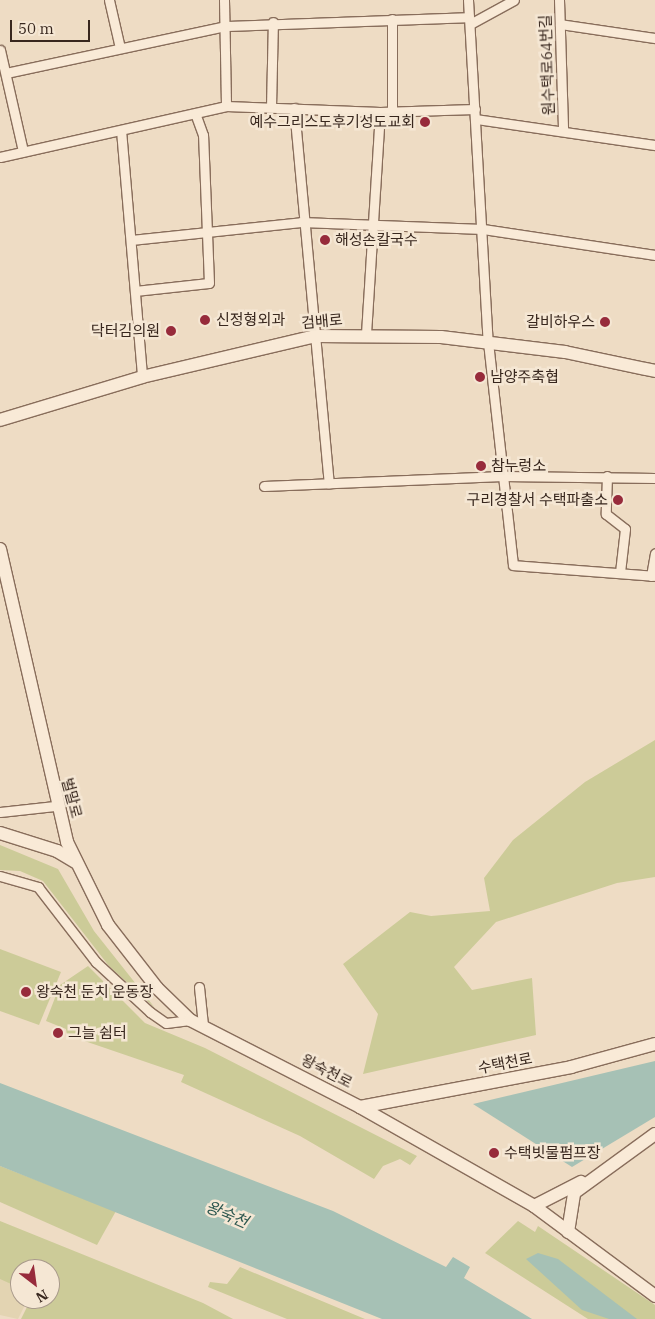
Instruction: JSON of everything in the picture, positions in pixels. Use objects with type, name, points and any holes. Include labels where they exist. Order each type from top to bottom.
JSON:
[{"type":"street","points":[[109,0],[120,48]]},
{"type":"street","points":[[224,0],[226,106]]},
{"type":"street","points":[[468,0],[483,230],[488,342],[513,565],[653,576],[655,553]]},
{"type":"street","points":[[6,73],[225,26],[273,22],[392,19],[470,20],[514,0]]},
{"type":"street","name":"원수택로64번길","points":[[559,0],[563,130]]},
{"type":"street","points":[[392,19],[392,111]]},
{"type":"street","points":[[271,107],[273,22]]},
{"type":"street","points":[[560,24],[655,38]]},
{"type":"street","points":[[0,50],[23,151]]},
{"type":"street","points":[[0,157],[226,106],[380,112],[475,109]]},
{"type":"street","points":[[294,108],[302,222],[316,336],[329,483]]},
{"type":"street","points":[[366,334],[380,112]]},
{"type":"street","points":[[135,291],[209,283],[204,232],[203,135],[195,113]]},
{"type":"street","points":[[476,119],[563,130],[655,145]]},
{"type":"street","points":[[122,130],[142,377]]},
{"type":"street","points":[[131,240],[302,222],[483,230],[655,255]]},
{"type":"street","name":"검배로","points":[[0,420],[142,377],[316,336],[366,334],[488,342],[566,352],[655,371]]},
{"type":"street","points":[[264,486],[503,476],[655,478]]},
{"type":"street","points":[[607,476],[606,514],[625,529],[620,572]]},
{"type":"street","name":"벌말로","points":[[0,549],[56,806],[75,862],[126,950],[190,1020]]},
{"type":"street","points":[[0,812],[56,806]]},
{"type":"street","points":[[0,833],[57,851],[75,862]]},
{"type":"street","points":[[0,876],[38,887],[96,962],[150,1012],[166,1023],[190,1020]]},
{"type":"street","points":[[199,987],[203,1026]]},
{"type":"street","name":"왕숙천로","points":[[190,1020],[360,1107],[534,1206],[655,1296]]},
{"type":"street","name":"수택천로","points":[[360,1107],[571,1067],[655,1044]]},
{"type":"street","points":[[534,1206],[590,1179],[655,1134]]},
{"type":"street","points":[[568,1232],[571,1198],[590,1179]]},
{"type":"shaded area","points":[[655,740],[655,877],[617,883],[496,922],[454,967],[472,990],[532,978],[536,1035],[363,1074],[378,1014],[343,964],[410,912],[431,916],[490,911],[484,878],[513,840],[585,782]]},
{"type":"shaded area","points":[[0,845],[58,869],[94,931],[155,1008],[109,966],[43,881],[20,871],[0,870]]},
{"type":"shaded area","name":"왕숙천 둔치 운동장","points":[[0,949],[61,972],[39,1025],[0,1011]]},
{"type":"shaded area","points":[[88,966],[145,1023],[205,1048],[417,1156],[410,1165],[400,1159],[383,1166],[374,1179],[300,1136],[181,1082],[184,1075],[67,1035],[66,1029],[46,1021],[60,985]]},
{"type":"shaded area","points":[[0,1166],[116,1211],[97,1245],[0,1202]]},
{"type":"shaded area","points":[[0,1221],[203,1303],[233,1319],[21,1319],[26,1309],[60,1309],[60,1259],[10,1259],[10,1284],[0,1279]]},
{"type":"shaded area","points":[[518,1221],[535,1232],[538,1226],[655,1305],[655,1319],[588,1319],[485,1253]]},
{"type":"shaded area","points":[[240,1267],[365,1319],[287,1319],[208,1287],[210,1282],[227,1284]]},
{"type":"shaded area","points":[[0,1278],[10,1282],[10,1309],[23,1309],[18,1319],[0,1315]]},
{"type":"water","points":[[655,1061],[655,1117],[572,1167],[473,1104]]},
{"type":"water","name":"왕숙천","points":[[0,1083],[333,1211],[446,1267],[453,1257],[470,1267],[464,1278],[532,1319],[382,1319],[0,1166]]},
{"type":"water","points":[[538,1253],[558,1259],[637,1319],[609,1319],[582,1310],[526,1259]]},
{"type":"place","name":"예수그리스도후기성도교회","points":[[425,122]]},
{"type":"place","name":"해성손칼국수","points":[[325,240]]},
{"type":"place","name":"신정형외과","points":[[205,320]]},
{"type":"place","name":"갈비하우스","points":[[605,322]]},
{"type":"place","name":"닥터김의원","points":[[171,331]]},
{"type":"place","name":"남양주축협","points":[[480,377]]},
{"type":"place","name":"참누렁소","points":[[481,466]]},
{"type":"place","name":"구리경찰서 수택파출소","points":[[618,500]]},
{"type":"place","name":"왕숙천 둔치 운동장","points":[[26,992]]},
{"type":"place","name":"그늘 쉼터","points":[[58,1033]]},
{"type":"place","name":"수택빗물펌프장","points":[[494,1153]]}]
